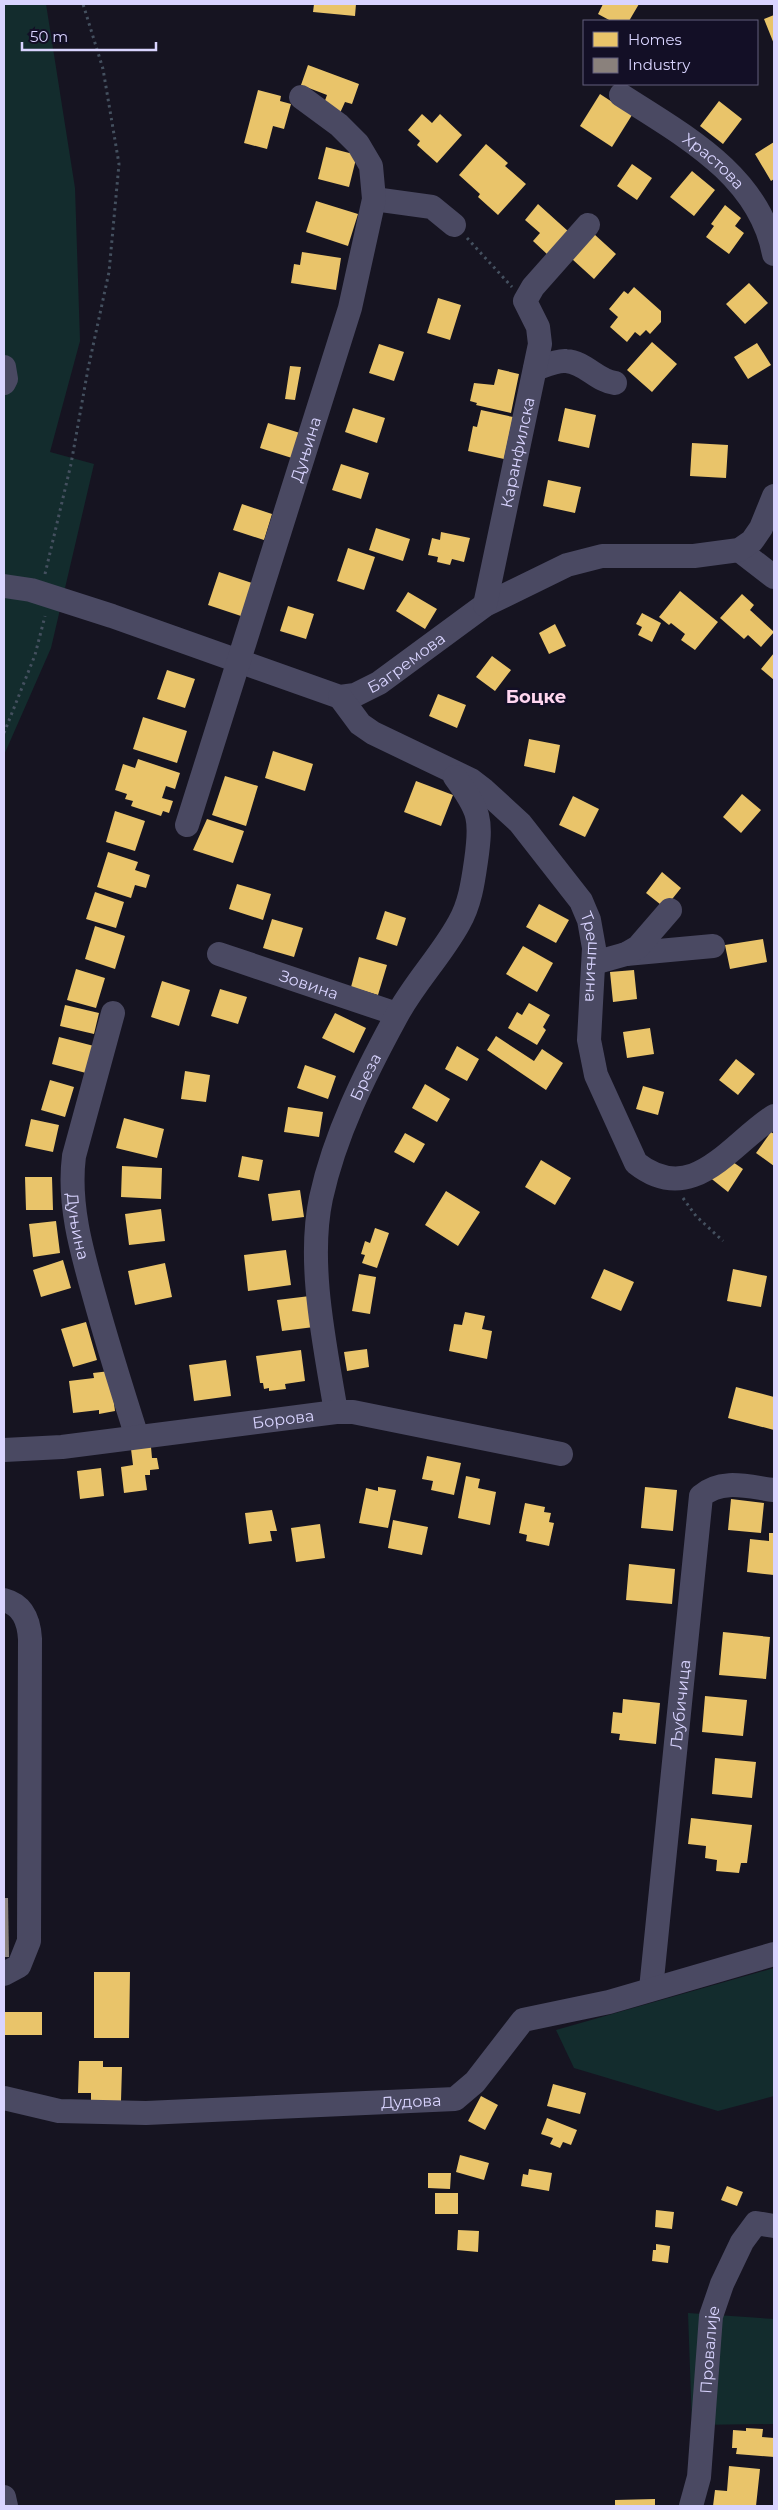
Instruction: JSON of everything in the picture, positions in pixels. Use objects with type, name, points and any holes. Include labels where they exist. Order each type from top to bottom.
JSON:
[{"type":"street","name":"Храстова","points":[[621,95],[701,148],[729,172],[752,200],[770,234],[774,254]]},
{"type":"street","name":"Дуњина","points":[[187,825],[350,308],[374,199],[371,166],[358,144],[339,125],[301,97]]},
{"type":"street","points":[[374,199],[432,207],[454,225]]},
{"type":"street","points":[[525,301],[532,287],[588,225]]},
{"type":"street","name":"Каранфилска","points":[[485,605],[540,344],[538,326],[525,301]]},
{"type":"street","points":[[535,368],[564,361],[576,363],[605,382],[616,383]]},
{"type":"street","points":[[4,368],[6,379],[4,383]]},
{"type":"street","points":[[774,496],[761,528],[752,541],[739,550],[774,577]]},
{"type":"street","name":"Багремова","points":[[340,697],[355,695],[379,683],[485,605],[567,565],[602,556],[694,556],[739,550]]},
{"type":"street","points":[[4,586],[45,595],[340,697]]},
{"type":"street","name":"Трешњина","points":[[340,697],[360,724],[471,780],[502,806],[530,835],[569,883],[581,901],[589,920],[594,963],[589,1040],[596,1075],[636,1163],[648,1173],[662,1178],[687,1179],[720,1161],[774,1116]]},
{"type":"street","name":"Бреза","points":[[336,1412],[324,1340],[317,1268],[317,1229],[321,1198],[358,1090],[397,1014],[460,923],[469,900],[479,840],[478,813],[470,797],[450,770]]},
{"type":"street","points":[[626,954],[638,946],[670,910]]},
{"type":"street","points":[[594,963],[626,954],[713,946]]},
{"type":"street","name":"Зовина","points":[[220,954],[397,1014]]},
{"type":"street","name":"Дуњина","points":[[114,1013],[77,1142],[71,1177],[73,1203],[86,1266],[137,1437]]},
{"type":"street","name":"Борова","points":[[4,1450],[62,1447],[336,1412],[353,1412],[561,1454]]},
{"type":"street","name":"Љубичица","points":[[650,1990],[701,1496],[710,1488],[727,1484],[774,1490]]},
{"type":"street","points":[[4,1600],[17,1606],[25,1615],[30,1626],[29,1941],[18,1966],[4,1974]]},
{"type":"street","name":"Дудова","points":[[4,2098],[59,2111],[146,2113],[455,2099],[475,2082],[523,2020],[609,2002],[774,1954]]},
{"type":"street","name":"Провалије","points":[[690,2506],[699,2477],[711,2316],[722,2284],[742,2242],[756,2223],[774,2226]]},
{"type":"street","points":[[4,2497],[6,2506]]},
{"type":"path","points":[[4,733],[35,655],[88,369],[109,272],[119,164],[103,69],[83,4]]},
{"type":"path","points":[[454,225],[525,301]]},
{"type":"path","points":[[673,1179],[682,1197],[696,1216],[723,1241]]},
{"type":"green space","points":[[4,4],[46,4],[75,188],[80,341],[50,452],[94,464],[51,648],[4,755]]},
{"type":"green space","points":[[774,1968],[774,2096],[718,2111],[574,2068],[556,2030]]},
{"type":"green space","points":[[688,2313],[774,2319],[774,2424],[692,2425]]},
{"type":"building: Homes","points":[[314,4],[356,4],[355,16],[313,12]]},
{"type":"building: Homes","points":[[603,4],[639,4],[630,20],[609,20],[598,14]]},
{"type":"building: Homes","points":[[774,15],[774,44],[764,19]]},
{"type":"building: Homes","points":[[308,65],[359,84],[352,104],[345,102],[340,113],[323,106],[327,95],[301,85]]},
{"type":"building: Homes","points":[[258,90],[281,96],[280,101],[291,104],[284,129],[273,126],[267,149],[244,143]]},
{"type":"building: Homes","points":[[600,94],[632,115],[612,147],[580,126]]},
{"type":"building: Homes","points":[[719,101],[742,119],[723,144],[700,126]]},
{"type":"building: Homes","points":[[422,114],[432,123],[440,114],[462,135],[437,163],[417,145],[420,141],[408,130]]},
{"type":"building: Homes","points":[[774,142],[774,179],[771,181],[755,154]]},
{"type":"building: Homes","points":[[486,144],[508,163],[505,166],[526,184],[498,215],[478,197],[480,194],[459,175]]},
{"type":"building: Homes","points":[[326,147],[357,155],[349,187],[318,179]]},
{"type":"building: Homes","points":[[632,164],[652,178],[637,200],[617,186]]},
{"type":"building: Homes","points":[[692,171],[715,190],[694,216],[670,197]]},
{"type":"building: Homes","points":[[316,201],[358,214],[348,246],[306,232]]},
{"type":"building: Homes","points":[[538,204],[569,232],[548,255],[533,241],[540,233],[525,220]]},
{"type":"building: Homes","points":[[725,205],[741,218],[735,226],[744,233],[729,254],[706,237],[714,226],[711,224]]},
{"type":"building: Homes","points":[[594,234],[616,254],[594,279],[572,259]]},
{"type":"building: Homes","points":[[302,252],[341,258],[336,290],[291,283],[294,264],[300,265]]},
{"type":"building: Homes","points":[[749,283],[768,303],[745,324],[726,304]]},
{"type":"building: Homes","points":[[634,287],[661,311],[661,322],[650,334],[646,330],[640,336],[635,332],[627,342],[610,327],[618,317],[609,309],[624,291],[628,294]]},
{"type":"building: Homes","points":[[438,298],[461,305],[450,340],[427,333]]},
{"type":"building: Homes","points":[[652,342],[677,364],[652,392],[627,370]]},
{"type":"building: Homes","points":[[757,343],[771,365],[748,379],[734,357]]},
{"type":"building: Homes","points":[[379,344],[404,352],[394,381],[369,373]]},
{"type":"building: Homes","points":[[290,366],[301,367],[295,400],[285,399]]},
{"type":"building: Homes","points":[[498,369],[519,374],[511,413],[476,405],[477,403],[470,401],[474,383],[494,385]]},
{"type":"building: Homes","points":[[353,408],[385,418],[377,443],[345,432]]},
{"type":"building: Homes","points":[[565,408],[596,415],[589,448],[558,441]]},
{"type":"building: Homes","points":[[481,410],[513,417],[504,459],[468,451],[473,426],[477,427]]},
{"type":"building: Homes","points":[[268,423],[300,433],[292,458],[260,448]]},
{"type":"building: Homes","points":[[692,443],[728,445],[726,478],[690,476]]},
{"type":"building: Homes","points":[[341,464],[369,473],[361,499],[332,490]]},
{"type":"building: Homes","points":[[548,480],[581,487],[575,513],[543,506]]},
{"type":"building: Homes","points":[[242,504],[272,514],[264,540],[233,530]]},
{"type":"building: Homes","points":[[376,528],[410,539],[403,561],[369,550]]},
{"type":"building: Homes","points":[[441,532],[470,538],[464,562],[452,559],[450,565],[437,562],[438,557],[428,555],[432,538],[440,540]]},
{"type":"building: Homes","points":[[348,548],[375,557],[364,590],[337,581]]},
{"type":"building: Homes","points":[[219,572],[252,583],[241,616],[208,605]]},
{"type":"building: Homes","points":[[680,591],[718,622],[695,650],[681,640],[685,634],[671,623],[669,625],[659,617]]},
{"type":"building: Homes","points":[[408,592],[437,609],[425,629],[396,611]]},
{"type":"building: Homes","points":[[742,594],[754,605],[750,610],[774,632],[761,647],[748,635],[744,639],[720,618]]},
{"type":"building: Homes","points":[[288,606],[314,614],[306,639],[280,631]]},
{"type":"building: Homes","points":[[642,613],[661,623],[652,642],[638,635],[642,627],[636,624]]},
{"type":"building: Homes","points":[[555,624],[566,646],[549,654],[539,633]]},
{"type":"building: Homes","points":[[774,653],[774,680],[761,669]]},
{"type":"building: Homes","points":[[492,656],[511,670],[495,691],[476,677]]},
{"type":"building: Homes","points":[[167,670],[195,679],[185,708],[157,699]]},
{"type":"building: Homes","points":[[438,694],[466,705],[457,728],[429,716]]},
{"type":"building: Homes","points":[[143,717],[187,731],[177,763],[133,749]]},
{"type":"building: Homes","points":[[529,739],[560,745],[555,773],[524,766]]},
{"type":"building: Homes","points":[[273,751],[313,764],[305,791],[265,778]]},
{"type":"building: Homes","points":[[138,759],[180,773],[175,789],[166,786],[162,798],[173,801],[169,813],[163,811],[161,816],[131,806],[133,801],[125,799],[127,794],[115,790],[123,764],[135,768]]},
{"type":"building: Homes","points":[[225,776],[258,786],[246,826],[212,815]]},
{"type":"building: Homes","points":[[416,781],[453,795],[441,826],[404,812]]},
{"type":"building: Homes","points":[[742,794],[761,810],[741,833],[723,817]]},
{"type":"building: Homes","points":[[573,796],[599,809],[585,837],[559,825]]},
{"type":"building: Homes","points":[[115,811],[145,821],[135,851],[106,842]]},
{"type":"building: Homes","points":[[207,819],[244,831],[233,863],[193,850]]},
{"type":"building: Homes","points":[[108,852],[138,862],[135,870],[150,875],[146,888],[135,885],[131,898],[97,887]]},
{"type":"building: Homes","points":[[662,872],[681,888],[665,908],[646,893]]},
{"type":"building: Homes","points":[[237,884],[271,894],[263,920],[229,909]]},
{"type":"building: Homes","points":[[95,892],[124,902],[116,928],[86,919]]},
{"type":"building: Homes","points":[[539,904],[569,920],[556,943],[526,927]]},
{"type":"building: Homes","points":[[385,911],[406,918],[397,946],[376,939]]},
{"type":"building: Homes","points":[[272,919],[303,928],[294,957],[263,948]]},
{"type":"building: Homes","points":[[95,926],[125,936],[115,969],[85,959]]},
{"type":"building: Homes","points":[[763,939],[767,962],[730,969],[725,945]]},
{"type":"building: Homes","points":[[523,946],[553,963],[537,992],[506,974]]},
{"type":"building: Homes","points":[[359,957],[387,965],[378,995],[351,987]]},
{"type":"building: Homes","points":[[76,969],[105,978],[96,1008],[67,1000]]},
{"type":"building: Homes","points":[[634,970],[637,999],[613,1002],[610,972]]},
{"type":"building: Homes","points":[[162,981],[190,990],[179,1026],[151,1017]]},
{"type":"building: Homes","points":[[220,989],[247,997],[238,1024],[211,1016]]},
{"type":"building: Homes","points":[[529,1003],[550,1015],[543,1027],[546,1030],[537,1045],[508,1028],[517,1012],[522,1015]]},
{"type":"building: Homes","points":[[65,1005],[99,1013],[94,1034],[60,1026]]},
{"type":"building: Homes","points":[[335,1013],[366,1028],[354,1053],[322,1038]]},
{"type":"building: Homes","points":[[650,1028],[654,1054],[627,1058],[623,1032]]},
{"type":"building: Homes","points":[[496,1036],[534,1061],[542,1049],[563,1063],[546,1090],[487,1050]]},
{"type":"building: Homes","points":[[59,1037],[94,1046],[86,1073],[52,1064]]},
{"type":"building: Homes","points":[[457,1046],[479,1059],[467,1081],[445,1069]]},
{"type":"building: Homes","points":[[736,1059],[755,1074],[738,1095],[719,1080]]},
{"type":"building: Homes","points":[[305,1065],[336,1076],[328,1099],[297,1088]]},
{"type":"building: Homes","points":[[185,1071],[210,1075],[206,1102],[181,1099]]},
{"type":"building: Homes","points":[[50,1080],[74,1087],[65,1117],[41,1110]]},
{"type":"building: Homes","points":[[425,1084],[450,1099],[437,1122],[412,1108]]},
{"type":"building: Homes","points":[[643,1086],[664,1092],[658,1115],[636,1109]]},
{"type":"building: Homes","points":[[288,1107],[323,1112],[319,1137],[284,1132]]},
{"type":"building: Homes","points":[[124,1118],[164,1129],[157,1158],[116,1148]]},
{"type":"building: Homes","points":[[31,1119],[59,1125],[53,1152],[25,1146]]},
{"type":"building: Homes","points":[[771,1132],[774,1134],[774,1166],[756,1153]]},
{"type":"building: Homes","points":[[405,1133],[425,1144],[414,1163],[394,1152]]},
{"type":"building: Homes","points":[[242,1156],[263,1160],[259,1181],[238,1177]]},
{"type":"building: Homes","points":[[541,1160],[571,1178],[555,1205],[525,1187]]},
{"type":"building: Homes","points":[[730,1160],[743,1169],[728,1192],[708,1176]]},
{"type":"building: Homes","points":[[122,1166],[162,1168],[161,1199],[121,1197]]},
{"type":"building: Homes","points":[[25,1177],[52,1177],[53,1210],[26,1210]]},
{"type":"building: Homes","points":[[300,1190],[304,1217],[272,1221],[268,1194]]},
{"type":"building: Homes","points":[[446,1191],[480,1212],[458,1246],[425,1225]]},
{"type":"building: Homes","points":[[161,1209],[165,1241],[129,1245],[125,1214]]},
{"type":"building: Homes","points":[[56,1221],[60,1253],[33,1257],[29,1224]]},
{"type":"building: Homes","points":[[375,1228],[389,1233],[377,1268],[362,1263],[365,1255],[361,1254],[365,1241],[370,1243]]},
{"type":"building: Homes","points":[[286,1250],[291,1285],[248,1291],[244,1255]]},
{"type":"building: Homes","points":[[63,1260],[71,1288],[41,1297],[33,1270]]},
{"type":"building: Homes","points":[[165,1263],[172,1297],[135,1305],[128,1271]]},
{"type":"building: Homes","points":[[604,1269],[634,1282],[621,1311],[591,1298]]},
{"type":"building: Homes","points":[[733,1269],[767,1276],[761,1307],[727,1301]]},
{"type":"building: Homes","points":[[359,1274],[376,1277],[370,1314],[352,1311]]},
{"type":"building: Homes","points":[[310,1296],[314,1327],[282,1331],[277,1300]]},
{"type":"building: Homes","points":[[465,1312],[485,1316],[482,1329],[492,1331],[487,1359],[449,1351],[454,1324],[462,1325]]},
{"type":"building: Homes","points":[[86,1322],[97,1360],[73,1367],[61,1329]]},
{"type":"building: Homes","points":[[367,1349],[369,1367],[347,1371],[344,1352]]},
{"type":"building: Homes","points":[[301,1350],[305,1381],[285,1384],[286,1389],[269,1391],[269,1388],[264,1389],[263,1383],[260,1383],[256,1356]]},
{"type":"building: Homes","points":[[226,1360],[231,1396],[194,1401],[189,1365]]},
{"type":"building: Homes","points":[[110,1371],[115,1411],[99,1414],[99,1410],[73,1413],[69,1381],[94,1378],[93,1373]]},
{"type":"building: Homes","points":[[736,1387],[774,1397],[774,1430],[728,1418]]},
{"type":"building: Homes","points":[[151,1447],[152,1458],[157,1458],[159,1469],[150,1470],[150,1475],[145,1475],[147,1490],[124,1493],[121,1467],[133,1465],[131,1449]]},
{"type":"building: Homes","points":[[427,1456],[461,1463],[454,1495],[431,1490],[433,1481],[422,1479]]},
{"type":"building: Homes","points":[[101,1468],[104,1496],[80,1499],[77,1471]]},
{"type":"building: Homes","points":[[466,1476],[480,1479],[478,1488],[496,1492],[490,1525],[458,1518]]},
{"type":"building: Homes","points":[[378,1487],[396,1490],[388,1528],[359,1523],[366,1488],[378,1491]]},
{"type":"building: Homes","points":[[645,1487],[677,1490],[673,1531],[641,1528]]},
{"type":"building: Homes","points":[[731,1499],[764,1503],[761,1533],[728,1530]]},
{"type":"building: Homes","points":[[525,1503],[545,1507],[544,1512],[551,1513],[549,1522],[554,1523],[549,1546],[526,1541],[527,1535],[519,1533]]},
{"type":"building: Homes","points":[[272,1510],[277,1531],[270,1531],[272,1541],[249,1544],[245,1513]]},
{"type":"building: Homes","points":[[393,1520],[428,1527],[422,1555],[388,1548]]},
{"type":"building: Homes","points":[[320,1524],[325,1558],[296,1562],[291,1528]]},
{"type":"building: Homes","points":[[769,1533],[774,1533],[774,1575],[747,1572],[750,1539],[769,1541]]},
{"type":"building: Homes","points":[[629,1564],[675,1569],[672,1604],[626,1600]]},
{"type":"building: Homes","points":[[723,1632],[770,1637],[766,1679],[719,1675]]},
{"type":"building: Homes","points":[[705,1696],[747,1700],[743,1736],[702,1732]]},
{"type":"building: Homes","points":[[623,1699],[660,1703],[656,1744],[619,1740],[620,1734],[611,1733],[613,1712],[622,1713]]},
{"type":"building: Homes","points":[[715,1758],[756,1762],[752,1798],[712,1794]]},
{"type":"building: Homes","points":[[691,1818],[752,1825],[747,1863],[741,1863],[739,1873],[716,1871],[717,1860],[705,1858],[706,1846],[688,1844]]},
{"type":"building: Homes","points":[[94,1972],[130,1972],[129,2038],[94,2038]]},
{"type":"building: Homes","points":[[4,2012],[42,2012],[42,2035],[4,2035]]},
{"type":"building: Homes","points":[[79,2061],[103,2061],[103,2067],[122,2067],[121,2101],[91,2101],[91,2093],[78,2093]]},
{"type":"building: Homes","points":[[553,2084],[586,2093],[580,2114],[547,2106]]},
{"type":"building: Homes","points":[[481,2096],[498,2105],[485,2130],[468,2121]]},
{"type":"building: Homes","points":[[547,2118],[577,2130],[571,2145],[563,2142],[560,2148],[550,2144],[553,2138],[541,2134]]},
{"type":"building: Homes","points":[[460,2155],[489,2163],[484,2180],[456,2172]]},
{"type":"building: Homes","points":[[529,2169],[552,2173],[549,2191],[521,2186],[523,2174],[528,2175]]},
{"type":"building: Homes","points":[[428,2173],[451,2173],[450,2189],[428,2188]]},
{"type":"building: Homes","points":[[727,2186],[743,2192],[737,2206],[721,2200]]},
{"type":"building: Homes","points":[[435,2193],[458,2193],[458,2214],[435,2214]]},
{"type":"building: Homes","points":[[656,2210],[674,2212],[672,2229],[655,2227]]},
{"type":"building: Homes","points":[[458,2230],[479,2231],[478,2252],[457,2250]]},
{"type":"building: Homes","points":[[656,2244],[670,2246],[668,2263],[652,2261],[653,2250],[656,2250]]},
{"type":"building: Homes","points":[[746,2428],[763,2429],[762,2437],[774,2438],[774,2457],[736,2454],[737,2448],[732,2448],[733,2430],[746,2431]]},
{"type":"building: Homes","points":[[729,2466],[760,2469],[756,2506],[713,2506],[715,2490],[727,2491]]},
{"type":"building: Homes","points":[[655,2499],[655,2506],[615,2506],[615,2500]]},
{"type":"building: Industry","points":[[4,1898],[8,1898],[9,1957],[4,1957]]},
{"type":"district","name":"Боцке","points":[[536,697]]}]
